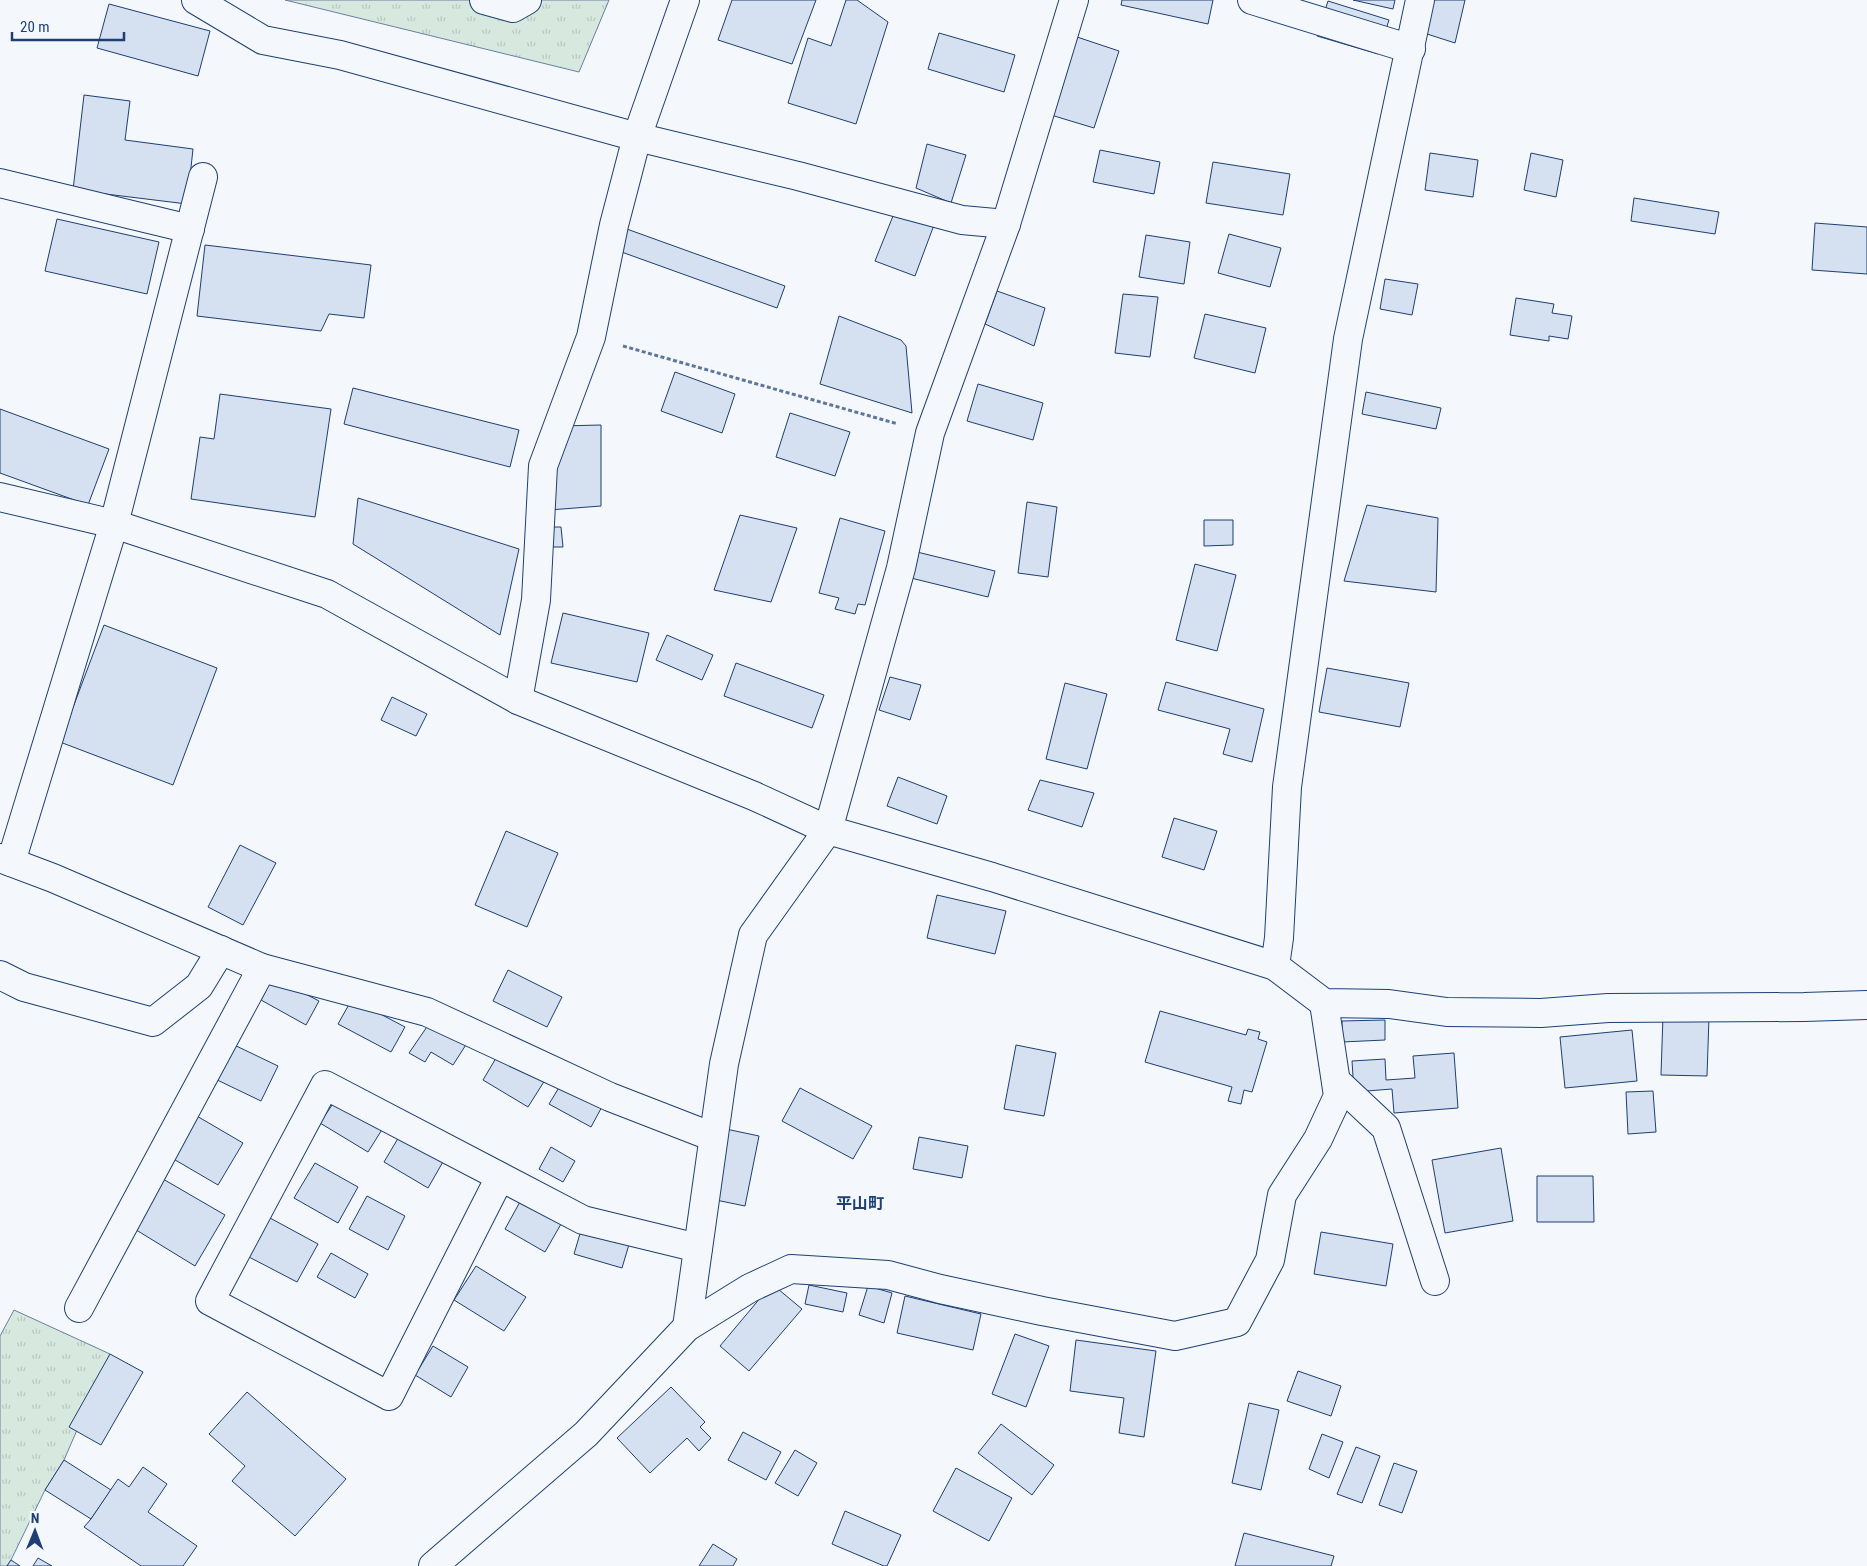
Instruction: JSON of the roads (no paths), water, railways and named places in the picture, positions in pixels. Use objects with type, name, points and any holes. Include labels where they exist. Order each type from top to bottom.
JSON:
[{"type":"street","points":[[196,0],[263,40],[340,55],[637,138],[798,176],[962,220],[1006,224]]},
{"type":"street","points":[[484,0],[513,8],[527,0]]},
{"type":"street","points":[[518,700],[536,600],[543,466],[591,337],[614,225],[637,138],[685,0]]},
{"type":"street","points":[[686,1327],[724,1064],[753,935],[828,830],[901,568],[930,433],[1006,224],[1074,0]]},
{"type":"street","points":[[1252,0],[1411,49]]},
{"type":"street","points":[[1275,966],[1279,938],[1287,786],[1348,339],[1420,0]]},
{"type":"street","points":[[204,177],[114,524],[6,860],[54,878],[262,968],[426,1012],[610,1097],[714,1137]]},
{"type":"street","points":[[0,183],[190,229]]},
{"type":"street","points":[[0,497],[114,524],[327,594],[518,700],[754,796],[828,830],[992,877],[1275,966],[1324,1003],[1389,1004],[1447,1012],[1532,1013],[1608,1008],[1867,1005]]},
{"type":"street","points":[[0,975],[24,987],[154,1022],[199,986],[221,950]]},
{"type":"street","points":[[78,1308],[262,968]]},
{"type":"street","points":[[433,1566],[586,1434],[686,1327],[750,1288],[791,1269],[888,1275],[940,1289],[1042,1311],[1175,1336],[1236,1322],[1270,1260],[1282,1195],[1318,1139],[1338,1096],[1324,1003]]},
{"type":"street","points":[[1336,1081],[1386,1128],[1435,1281]]},
{"type":"street","points":[[500,1177],[389,1396],[210,1301],[325,1085],[583,1220],[698,1248]]},
{"type":"district","name":"平山町","points":[[860,1203]]}]
